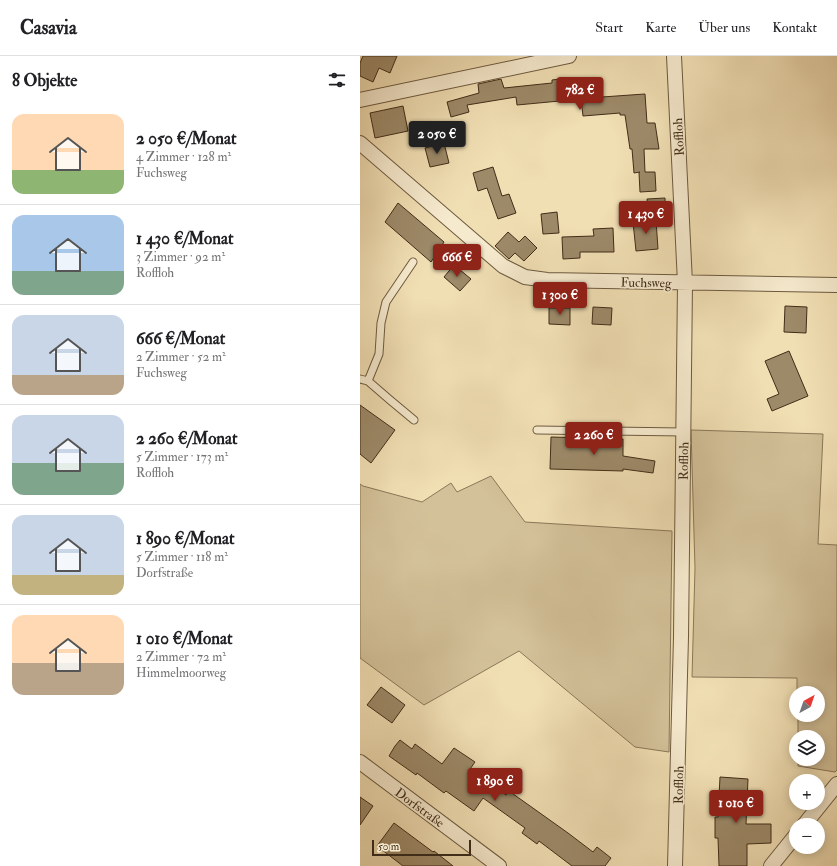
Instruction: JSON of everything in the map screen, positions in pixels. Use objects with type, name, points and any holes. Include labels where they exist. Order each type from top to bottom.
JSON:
[{"type":"street","points":[[360,100],[569,56]]},
{"type":"street","name":"Roffloh","points":[[674,56],[685,283],[681,637],[676,866]]},
{"type":"street","name":"Fuchsweg","points":[[360,143],[503,266],[525,277],[547,280],[837,285]]},
{"type":"street","name":"Dorfstraße","points":[[360,762],[499,866]]},
{"type":"street","points":[[810,818],[837,784]]},
{"type":"street","points":[[771,866],[789,844]]},
{"type":"lane","points":[[368,381],[379,354],[381,323],[386,302],[413,262]]},
{"type":"lane","points":[[360,378],[368,381],[414,420]]},
{"type":"lane","points":[[536,430],[683,432]]},
{"type":"shaded area","points":[[691,430],[823,434],[818,544],[837,545],[837,770],[835,772],[798,766],[825,766],[825,730],[798,730],[798,722],[825,722],[825,686],[797,686],[797,678],[692,677],[695,568]]},
{"type":"shaded area","points":[[491,476],[525,522],[672,531],[669,752],[635,747],[519,651],[424,705],[360,658],[360,484],[422,502],[451,483],[457,492]]},
{"type":"building","points":[[363,56],[397,56],[390,73],[379,68],[373,82],[360,76],[360,63]]},
{"type":"building","points":[[569,78],[569,81],[600,79],[602,97],[645,94],[647,123],[655,123],[659,149],[644,149],[645,172],[655,172],[656,191],[640,192],[640,172],[634,173],[632,149],[630,149],[625,115],[620,115],[620,113],[583,116],[581,99],[517,105],[516,97],[467,105],[469,112],[451,117],[447,102],[479,93],[478,84],[501,79],[504,88],[552,83],[552,80]]},
{"type":"building","points":[[403,106],[408,131],[375,138],[370,113]]},
{"type":"building","points":[[444,143],[449,163],[430,167],[425,148]]},
{"type":"building","points":[[493,167],[502,196],[509,194],[516,213],[498,219],[487,188],[478,191],[473,173]]},
{"type":"building","points":[[665,198],[665,210],[648,211],[647,199]]},
{"type":"building","points":[[398,203],[444,242],[431,262],[385,222]]},
{"type":"building","points":[[557,212],[559,233],[543,234],[541,214]]},
{"type":"building","points":[[656,220],[658,249],[636,251],[633,222]]},
{"type":"building","points":[[613,228],[614,252],[580,252],[580,258],[563,259],[562,237],[594,236],[593,229]]},
{"type":"building","points":[[508,232],[519,242],[525,236],[537,248],[524,261],[515,253],[509,259],[495,246]]},
{"type":"building","points":[[454,265],[471,279],[460,291],[444,277]]},
{"type":"building","points":[[785,306],[807,307],[806,333],[784,332]]},
{"type":"building","points":[[593,307],[612,308],[611,325],[592,324]]},
{"type":"building","points":[[549,308],[570,308],[570,325],[549,324]]},
{"type":"building","points":[[789,351],[808,396],[772,411],[767,399],[779,394],[765,361]]},
{"type":"building","points":[[360,405],[395,430],[371,463],[360,454]]},
{"type":"building","points":[[551,437],[623,439],[623,456],[655,461],[653,473],[623,469],[623,471],[550,469]]},
{"type":"building","points":[[381,687],[405,705],[392,723],[367,705]]},
{"type":"building","points":[[400,740],[412,749],[415,744],[442,764],[454,748],[475,762],[470,769],[506,795],[509,791],[593,852],[597,847],[611,858],[605,866],[572,866],[539,841],[537,844],[522,833],[525,828],[483,798],[474,811],[446,791],[444,793],[417,773],[416,775],[389,756]]},
{"type":"building","points":[[720,777],[748,779],[746,824],[771,824],[771,843],[747,844],[747,866],[719,866],[718,838],[715,838],[715,817],[718,817]]},
{"type":"building","points":[[360,797],[373,806],[360,825]]},
{"type":"building","points":[[394,823],[453,866],[403,866],[377,846]]}]
